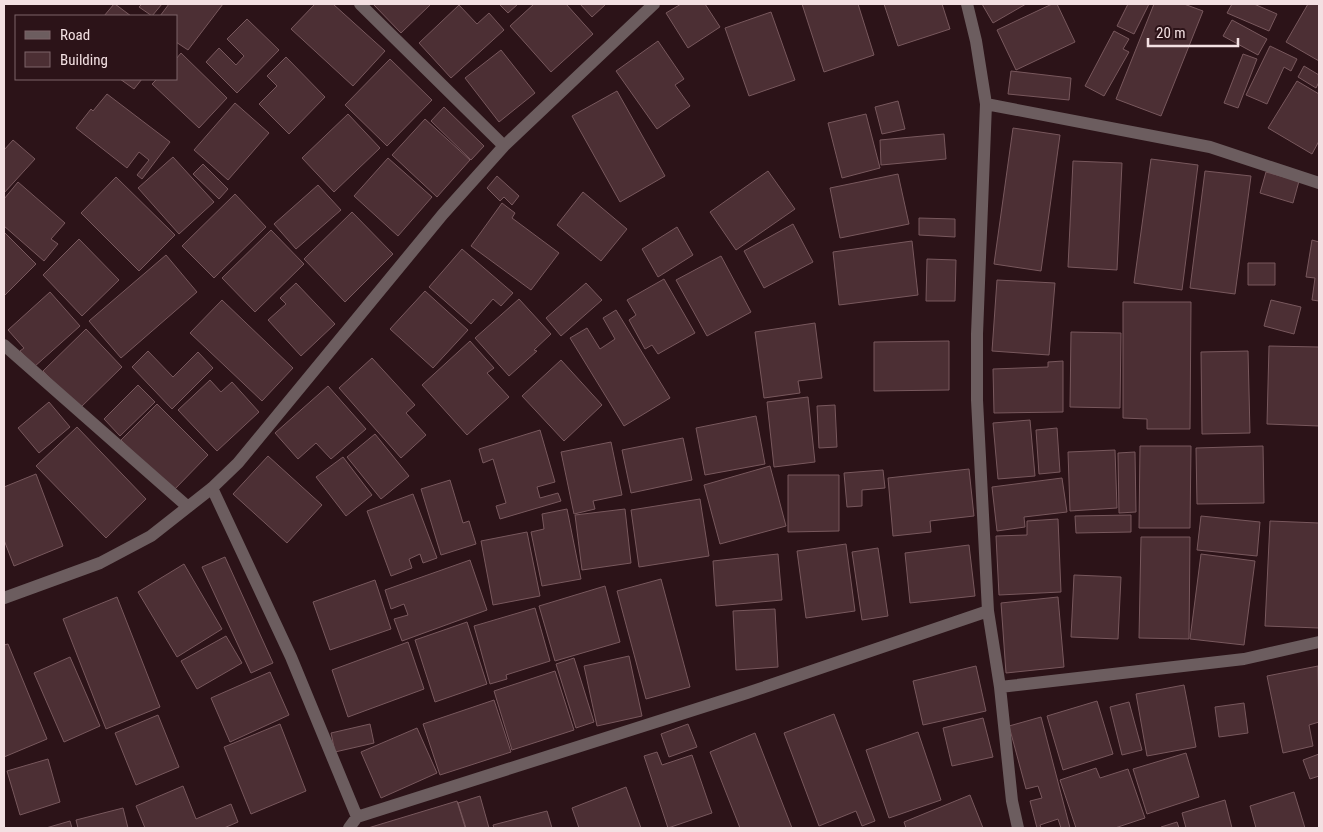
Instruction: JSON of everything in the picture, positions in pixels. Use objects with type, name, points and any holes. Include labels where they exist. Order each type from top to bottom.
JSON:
[{"type":"street","points":[[360,4],[504,146]]},
{"type":"street","points":[[4,598],[100,563],[151,536],[212,488],[238,463],[442,214],[504,146],[654,4]]},
{"type":"street","points":[[967,4],[976,41],[986,104],[977,334],[977,400],[988,611],[1000,687],[1012,801],[1018,828]]},
{"type":"street","points":[[986,104],[1210,148],[1319,183]]},
{"type":"street","points":[[4,345],[188,507]]},
{"type":"street","points":[[212,488],[291,657],[356,817]]},
{"type":"street","points":[[349,828],[356,817],[747,694],[988,611]]},
{"type":"street","points":[[1000,687],[1244,659],[1319,642]]},
{"type":"building","points":[[115,4],[130,15],[105,15]]},
{"type":"building","points":[[142,4],[162,4],[153,15],[139,7]]},
{"type":"building","points":[[169,4],[223,4],[188,50],[178,43],[178,15],[161,15]]},
{"type":"building","points":[[315,4],[333,4],[385,51],[353,86],[291,29]]},
{"type":"building","points":[[373,4],[431,4],[401,33]]},
{"type":"building","points":[[499,4],[518,4],[508,13]]},
{"type":"building","points":[[534,4],[566,4],[593,34],[551,72],[510,26]]},
{"type":"building","points":[[580,4],[606,4],[592,17]]},
{"type":"building","points":[[681,4],[705,4],[720,27],[688,48],[666,13]]},
{"type":"building","points":[[802,4],[858,4],[874,55],[824,72]]},
{"type":"building","points":[[884,4],[942,4],[950,29],[898,46]]},
{"type":"building","points":[[982,4],[1026,4],[993,23]]},
{"type":"building","points":[[1052,4],[1057,4],[1075,42],[1016,70],[997,30]]},
{"type":"building","points":[[1128,4],[1149,4],[1134,34],[1117,26]]},
{"type":"building","points":[[1154,4],[1184,4],[1203,11],[1161,116],[1116,99]]},
{"type":"building","points":[[1232,4],[1254,4],[1277,14],[1269,31],[1227,13]]},
{"type":"building","points":[[1308,4],[1319,4],[1319,61],[1286,42]]},
{"type":"building","points":[[459,5],[477,24],[489,13],[504,30],[451,78],[419,43]]},
{"type":"building","points":[[771,12],[795,80],[749,96],[725,28]]},
{"type":"building","points":[[247,19],[279,50],[237,93],[206,62],[219,48],[236,65],[244,56],[227,39]]},
{"type":"building","points":[[1232,20],[1267,39],[1258,55],[1223,36]]},
{"type":"building","points":[[1114,31],[1129,39],[1123,49],[1129,52],[1104,96],[1085,86]]},
{"type":"building","points":[[658,41],[684,79],[675,85],[690,106],[657,129],[616,71]]},
{"type":"building","points":[[1270,46],[1297,59],[1291,71],[1284,67],[1267,104],[1246,95]]},
{"type":"building","points":[[501,50],[535,93],[499,122],[465,78]]},
{"type":"building","points":[[181,53],[227,98],[199,128],[152,84],[156,80],[178,80],[178,57]]},
{"type":"building","points":[[1243,54],[1257,59],[1238,108],[1224,103]]},
{"type":"building","points":[[286,57],[325,97],[289,134],[259,104],[277,86],[267,76]]},
{"type":"building","points":[[390,59],[432,100],[387,146],[345,105]]},
{"type":"building","points":[[1304,66],[1319,75],[1319,82],[1316,88],[1298,77]]},
{"type":"building","points":[[1011,71],[1071,78],[1069,100],[1008,94]]},
{"type":"building","points":[[121,80],[141,80],[134,89]]},
{"type":"building","points":[[1297,81],[1319,94],[1319,141],[1312,154],[1268,128]]},
{"type":"building","points":[[617,91],[665,176],[620,202],[572,116]]},
{"type":"building","points":[[107,94],[170,142],[142,179],[137,175],[149,160],[139,152],[127,168],[76,128],[91,109],[93,111]]},
{"type":"building","points":[[898,101],[905,129],[882,134],[875,107]]},
{"type":"building","points":[[235,103],[269,133],[228,180],[194,150]]},
{"type":"building","points":[[444,107],[484,146],[471,160],[431,121]]},
{"type":"building","points":[[348,114],[380,148],[334,192],[302,158]]},
{"type":"building","points":[[866,114],[880,168],[842,178],[828,123]]},
{"type":"building","points":[[425,119],[470,160],[437,197],[392,155]]},
{"type":"building","points":[[1013,128],[1060,135],[1041,271],[994,264]]},
{"type":"building","points":[[944,134],[946,159],[881,165],[880,140]]},
{"type":"building","points":[[13,140],[35,159],[4,193],[4,150]]},
{"type":"building","points":[[173,157],[214,202],[179,234],[138,188]]},
{"type":"building","points":[[388,158],[432,197],[398,236],[354,196]]},
{"type":"building","points":[[1151,159],[1198,165],[1182,290],[1134,283]]},
{"type":"building","points":[[1073,161],[1122,163],[1117,270],[1068,267]]},
{"type":"building","points":[[203,164],[228,189],[219,199],[193,174]]},
{"type":"building","points":[[768,171],[795,209],[736,250],[710,212]]},
{"type":"building","points":[[1205,171],[1251,176],[1235,294],[1190,288]]},
{"type":"building","points":[[1266,172],[1299,181],[1293,203],[1260,193]]},
{"type":"building","points":[[898,174],[909,224],[840,238],[830,188]]},
{"type":"building","points":[[497,176],[519,196],[512,205],[504,197],[500,201],[487,188]]},
{"type":"building","points":[[116,177],[175,235],[139,271],[81,213]]},
{"type":"building","points":[[18,182],[65,223],[51,239],[58,244],[44,261],[4,226],[4,199]]},
{"type":"building","points":[[318,185],[341,210],[296,249],[274,224]]},
{"type":"building","points":[[583,192],[627,229],[601,261],[557,225]]},
{"type":"building","points":[[235,194],[266,227],[214,278],[182,246]]},
{"type":"building","points":[[502,203],[515,213],[512,218],[559,253],[531,290],[471,246]]},
{"type":"building","points":[[352,212],[393,254],[345,302],[304,259]]},
{"type":"building","points":[[919,218],[955,219],[955,237],[919,235]]},
{"type":"building","points":[[793,224],[813,262],[764,288],[744,251]]},
{"type":"building","points":[[677,227],[693,255],[658,277],[642,249]]},
{"type":"building","points":[[271,230],[304,264],[255,312],[222,278]]},
{"type":"building","points":[[4,232],[36,264],[4,296]]},
{"type":"building","points":[[79,239],[119,280],[82,316],[43,275]]},
{"type":"building","points":[[1312,240],[1319,242],[1319,301],[1312,300],[1315,278],[1306,277]]},
{"type":"building","points":[[912,241],[918,295],[839,305],[833,252]]},
{"type":"building","points":[[462,249],[513,293],[501,306],[493,299],[471,324],[429,287]]},
{"type":"building","points":[[166,255],[197,292],[121,358],[89,321]]},
{"type":"building","points":[[721,256],[751,312],[707,336],[676,280]]},
{"type":"building","points":[[927,259],[956,260],[955,301],[926,301]]},
{"type":"building","points":[[1248,263],[1275,263],[1275,285],[1248,285]]},
{"type":"building","points":[[664,279],[695,333],[658,354],[652,345],[645,349],[629,320],[636,315],[627,300]]},
{"type":"building","points":[[997,280],[1055,283],[1049,355],[992,351]]},
{"type":"building","points":[[296,283],[335,324],[301,356],[268,320],[286,304],[280,298]]},
{"type":"building","points":[[586,283],[602,300],[561,336],[546,318]]},
{"type":"building","points":[[425,291],[468,330],[433,368],[390,329]]},
{"type":"building","points":[[50,292],[80,326],[34,367],[20,351],[24,348],[8,330]]},
{"type":"building","points":[[519,299],[551,334],[534,350],[537,351],[509,376],[475,338]]},
{"type":"building","points":[[222,300],[293,368],[262,401],[190,333]]},
{"type":"building","points":[[1271,300],[1301,307],[1294,334],[1264,326]]},
{"type":"building","points":[[1123,302],[1191,302],[1190,429],[1147,429],[1147,419],[1123,418]]},
{"type":"building","points":[[616,310],[670,398],[624,426],[570,338],[587,328],[600,349],[615,339],[603,318]]},
{"type":"building","points":[[815,323],[822,378],[798,381],[800,393],[764,398],[755,332]]},
{"type":"building","points":[[86,329],[122,367],[79,409],[43,371]]},
{"type":"building","points":[[1071,332],[1121,333],[1120,408],[1070,407]]},
{"type":"building","points":[[470,341],[494,368],[487,373],[509,397],[467,435],[422,385]]},
{"type":"building","points":[[949,341],[949,390],[874,391],[874,342]]},
{"type":"building","points":[[1269,346],[1319,347],[1319,426],[1267,424]]},
{"type":"building","points":[[148,351],[173,377],[198,352],[213,368],[172,409],[132,367]]},
{"type":"building","points":[[1248,351],[1250,433],[1202,434],[1201,352]]},
{"type":"building","points":[[372,358],[415,405],[406,413],[426,435],[401,458],[339,388]]},
{"type":"building","points":[[561,360],[602,405],[564,441],[522,396]]},
{"type":"building","points":[[1063,361],[1063,412],[994,413],[993,369],[1048,367],[1048,362]]},
{"type":"building","points":[[210,380],[221,392],[232,382],[259,412],[217,451],[178,410]]},
{"type":"building","points":[[138,385],[155,402],[120,436],[104,419]]},
{"type":"building","points":[[328,386],[366,429],[331,459],[316,443],[298,459],[275,433]]},
{"type":"building","points":[[808,397],[815,462],[774,467],[767,402]]},
{"type":"building","points":[[49,402],[70,427],[39,453],[18,428]]},
{"type":"building","points":[[157,404],[208,455],[173,491],[121,440]]},
{"type":"building","points":[[835,405],[837,447],[819,448],[817,406]]},
{"type":"building","points":[[756,416],[765,464],[705,475],[696,428]]},
{"type":"building","points":[[1030,420],[1035,476],[998,479],[993,423]]},
{"type":"building","points":[[77,427],[146,499],[106,538],[36,466]]},
{"type":"building","points":[[1057,428],[1060,472],[1039,474],[1036,430]]},
{"type":"building","points":[[540,430],[555,482],[537,487],[540,498],[558,493],[561,501],[500,519],[496,506],[506,503],[493,459],[483,463],[479,449]]},
{"type":"building","points":[[375,434],[409,476],[381,499],[347,457]]},
{"type":"building","points":[[683,438],[692,480],[631,493],[622,450]]},
{"type":"building","points":[[611,442],[622,495],[593,501],[595,509],[574,514],[561,452]]},
{"type":"building","points":[[1140,446],[1191,446],[1190,528],[1139,528]]},
{"type":"building","points":[[1263,446],[1264,503],[1197,504],[1196,448]]},
{"type":"building","points":[[1115,450],[1117,508],[1070,511],[1068,452]]},
{"type":"building","points":[[1135,452],[1136,512],[1119,513],[1118,453]]},
{"type":"building","points":[[268,456],[322,505],[287,543],[233,494]]},
{"type":"building","points":[[343,457],[372,495],[346,516],[316,477]]},
{"type":"building","points":[[770,466],[786,526],[720,544],[704,485]]},
{"type":"building","points":[[969,469],[974,516],[930,521],[931,532],[893,536],[888,478]]},
{"type":"building","points":[[883,470],[885,488],[862,490],[862,506],[847,507],[844,473]]},
{"type":"building","points":[[36,474],[63,546],[14,566],[4,540],[4,487]]},
{"type":"building","points":[[788,475],[839,475],[839,531],[788,532]]},
{"type":"building","points":[[1062,478],[1067,512],[1024,517],[1025,527],[997,531],[992,487]]},
{"type":"building","points":[[450,480],[463,523],[469,521],[476,544],[441,555],[421,489]]},
{"type":"building","points":[[413,494],[437,558],[423,563],[420,554],[409,559],[412,568],[391,576],[367,511]]},
{"type":"building","points":[[700,499],[709,556],[639,567],[631,510]]},
{"type":"building","points":[[567,509],[581,579],[542,586],[531,532],[544,529],[542,514]]},
{"type":"building","points":[[625,509],[631,563],[582,570],[575,515]]},
{"type":"building","points":[[1131,515],[1131,532],[1076,533],[1075,516]]},
{"type":"building","points":[[1201,516],[1260,522],[1257,556],[1197,550]]},
{"type":"building","points":[[1058,519],[1061,592],[999,595],[996,536],[1027,535],[1027,521]]},
{"type":"building","points":[[1270,521],[1319,523],[1319,628],[1265,626]]},
{"type":"building","points":[[527,532],[540,596],[493,605],[481,541]]},
{"type":"building","points":[[1141,537],[1190,537],[1189,639],[1139,638]]},
{"type":"building","points":[[846,544],[855,611],[806,618],[797,551]]},
{"type":"building","points":[[969,545],[975,596],[910,603],[905,553]]},
{"type":"building","points":[[878,548],[888,616],[862,620],[852,552]]},
{"type":"building","points":[[778,554],[782,600],[716,606],[713,561]]},
{"type":"building","points":[[1201,554],[1255,561],[1244,645],[1190,639]]},
{"type":"building","points":[[225,557],[273,663],[251,673],[202,567]]},
{"type":"building","points":[[470,560],[487,610],[402,641],[394,619],[408,615],[404,604],[391,609],[385,590]]},
{"type":"building","points":[[184,564],[222,629],[177,657],[138,592]]},
{"type":"building","points":[[1074,575],[1121,577],[1118,639],[1071,637]]},
{"type":"building","points":[[661,579],[690,687],[646,699],[617,591]]},
{"type":"building","points":[[375,580],[391,629],[330,650],[313,602]]},
{"type":"building","points":[[605,586],[620,642],[555,661],[539,606]]},
{"type":"building","points":[[117,597],[160,707],[106,729],[63,619]]},
{"type":"building","points":[[1058,597],[1064,667],[1006,673],[1001,603]]},
{"type":"building","points":[[535,608],[550,661],[506,675],[507,679],[490,684],[474,626]]},
{"type":"building","points":[[775,609],[778,667],[736,670],[733,611]]},
{"type":"building","points":[[467,622],[487,684],[435,702],[415,640]]},
{"type":"building","points":[[226,636],[242,663],[197,689],[181,661]]},
{"type":"building","points":[[408,642],[424,689],[348,717],[332,670]]},
{"type":"building","points":[[8,644],[47,739],[4,757],[4,645]]},
{"type":"building","points":[[629,656],[642,716],[597,726],[584,666]]},
{"type":"building","points":[[70,657],[100,726],[64,742],[34,673]]},
{"type":"building","points":[[574,658],[594,722],[576,728],[556,664]]},
{"type":"building","points":[[976,666],[986,711],[923,725],[913,681]]},
{"type":"building","points":[[1318,666],[1319,722],[1309,725],[1313,746],[1283,753],[1267,676]]},
{"type":"building","points":[[555,671],[574,730],[512,750],[494,691]]},
{"type":"building","points":[[270,672],[289,715],[230,742],[211,698]]},
{"type":"building","points":[[1184,685],[1196,747],[1147,756],[1136,694]]},
{"type":"building","points":[[494,700],[511,752],[440,775],[423,724]]},
{"type":"building","points":[[1097,701],[1113,754],[1063,770],[1047,716]]},
{"type":"building","points":[[1129,702],[1142,750],[1122,755],[1110,707]]},
{"type":"building","points":[[1244,703],[1248,733],[1219,737],[1215,707]]},
{"type":"building","points":[[834,714],[875,821],[862,826],[856,811],[819,826],[784,733]]},
{"type":"building","points":[[158,715],[179,767],[136,785],[115,733]]},
{"type":"building","points":[[1041,717],[1070,828],[1061,828],[1058,819],[1040,825],[1041,828],[1037,828],[1030,801],[1042,798],[1038,786],[1026,789],[1009,726]]},
{"type":"building","points":[[983,718],[993,757],[952,766],[943,728]]},
{"type":"building","points":[[280,724],[306,791],[251,814],[224,747]]},
{"type":"building","points":[[370,724],[374,743],[335,752],[331,733]]},
{"type":"building","points":[[688,724],[697,747],[669,757],[661,734]]},
{"type":"building","points":[[417,728],[437,773],[381,798],[361,752]]},
{"type":"building","points":[[918,732],[941,800],[889,818],[866,750]]},
{"type":"building","points":[[755,733],[792,828],[740,828],[710,752]]},
{"type":"building","points":[[657,752],[662,765],[692,755],[712,813],[668,828],[644,756]]},
{"type":"building","points":[[1186,753],[1199,797],[1147,814],[1133,769]]},
{"type":"building","points":[[1319,754],[1319,776],[1310,779],[1303,760]]},
{"type":"building","points":[[48,759],[60,802],[20,815],[7,771]]},
{"type":"building","points":[[1096,768],[1100,778],[1128,769],[1145,818],[1115,828],[1076,828],[1060,780]]},
{"type":"building","points":[[183,786],[196,819],[231,804],[238,822],[224,828],[145,828],[136,806]]},
{"type":"building","points":[[626,787],[641,828],[579,828],[572,808]]},
{"type":"building","points":[[1294,792],[1305,828],[1256,828],[1250,806]]},
{"type":"building","points":[[970,795],[983,828],[906,828],[904,822]]},
{"type":"building","points":[[480,796],[489,828],[466,828],[458,803]]},
{"type":"building","points":[[1225,800],[1232,828],[1186,828],[1182,813]]},
{"type":"building","points":[[457,801],[465,827],[462,828],[368,828]]},
{"type":"building","points":[[123,808],[128,828],[78,828],[76,820]]},
{"type":"building","points":[[547,811],[552,828],[494,828],[493,825]]},
{"type":"building","points":[[70,821],[72,828],[46,828]]},
{"type":"building","points":[[1177,822],[1179,828],[1161,828],[1161,827]]}]
